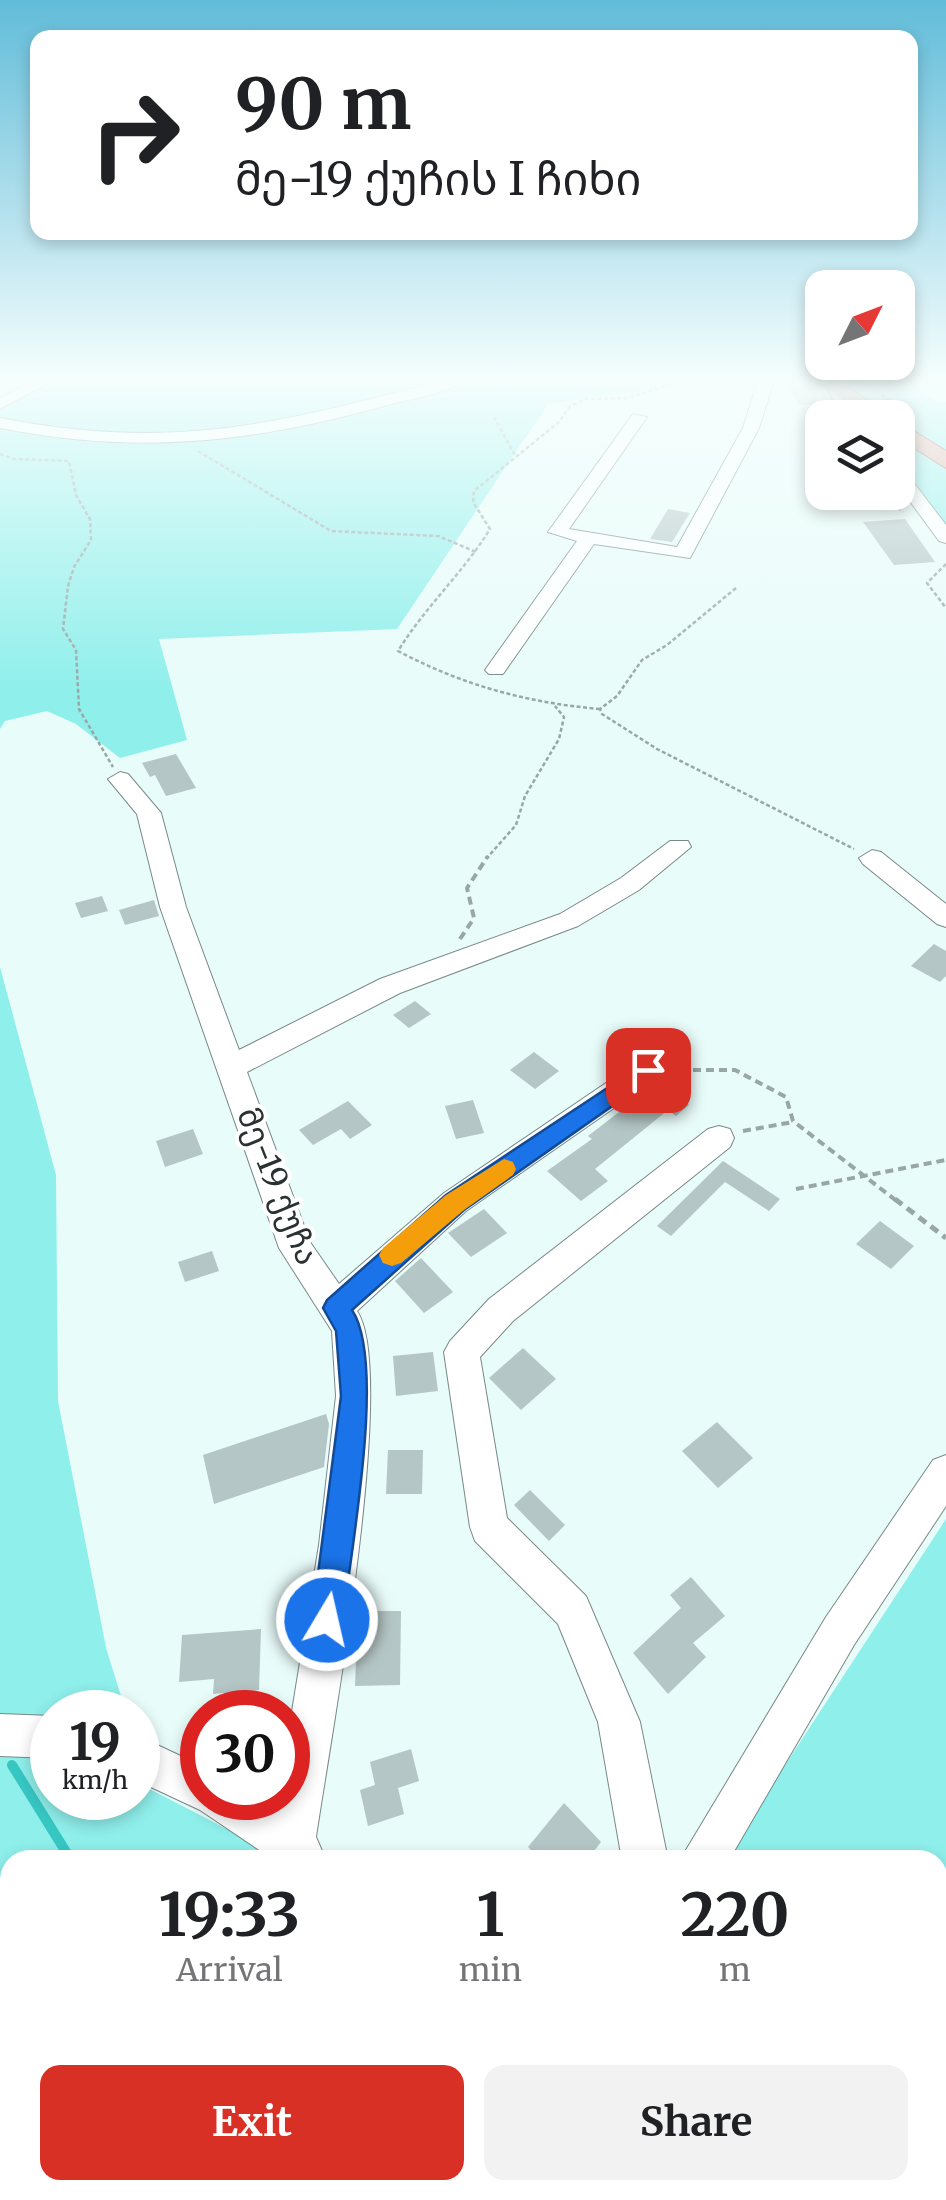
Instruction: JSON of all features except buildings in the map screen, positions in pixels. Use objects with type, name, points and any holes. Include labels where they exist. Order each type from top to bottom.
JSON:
[{"type":"street","points":[[591,484],[557,532],[683,554],[721,484]]},
{"type":"street","points":[[915,496],[946,537]]},
{"type":"street","points":[[496,670],[589,538]]},
{"type":"street","name":"მე-19 ქუჩა","points":[[120,779],[149,813],[173,906],[296,1248],[349,1328],[354,1396],[299,1850]]},
{"type":"street","points":[[231,1067],[390,986],[569,920],[630,884],[679,847]]},
{"type":"street","points":[[872,858],[946,918]]},
{"type":"street","points":[[336,1308],[455,1202],[648,1070]]},
{"type":"street","points":[[643,1850],[619,1722],[572,1610],[488,1527],[462,1352],[501,1310],[720,1138]]},
{"type":"street","points":[[709,1850],[840,1631],[946,1473]]},
{"type":"street","points":[[0,1735],[30,1737]]},
{"type":"street","points":[[250,1820],[296,1850]]},
{"type":"path","points":[[74,484],[90,519],[90,540],[68,586],[64,629],[76,650],[83,718],[120,779]]},
{"type":"path","points":[[252,484],[331,531],[438,536],[476,552]]},
{"type":"path","points":[[482,484],[474,491],[473,502],[490,529],[476,552],[421,614],[398,651],[444,677],[554,706],[600,709],[617,696],[642,660],[667,645],[736,588]]},
{"type":"path","points":[[946,564],[927,584],[946,608]]},
{"type":"path","points":[[458,942],[474,918],[467,888],[482,863],[516,825],[524,796],[559,738],[564,717],[554,706]]},
{"type":"path","points":[[600,709],[656,750],[872,858]]},
{"type":"path","points":[[648,1070],[736,1070],[786,1098],[793,1122],[946,1238]]},
{"type":"path","points":[[720,1138],[793,1122]]},
{"type":"path","points":[[796,1189],[946,1160]]},
{"type":"shaded area","points":[[0,484],[495,484],[397,629],[159,639],[187,740],[120,758],[76,724],[47,711],[5,721],[0,729]]},
{"type":"shaded area","points":[[915,484],[946,484],[946,531]]},
{"type":"shaded area","points":[[0,967],[56,1175],[58,1401],[106,1648],[119,1690],[30,1690],[30,1727],[0,1727]]},
{"type":"shaded area","points":[[946,1519],[946,1850],[730,1850]]},
{"type":"shaded area","points":[[0,1747],[30,1748],[30,1820],[160,1820],[160,1794],[180,1805],[180,1820],[209,1820],[261,1850],[0,1850]]},
{"type":"waterway","points":[[12,1765],[65,1850]]},
{"type":"slow traffic","points":[[392,1255],[455,1202],[504,1169]]},
{"type":"route","points":[[327,1620],[354,1396],[349,1328],[336,1308],[455,1202],[648,1070]]}]
